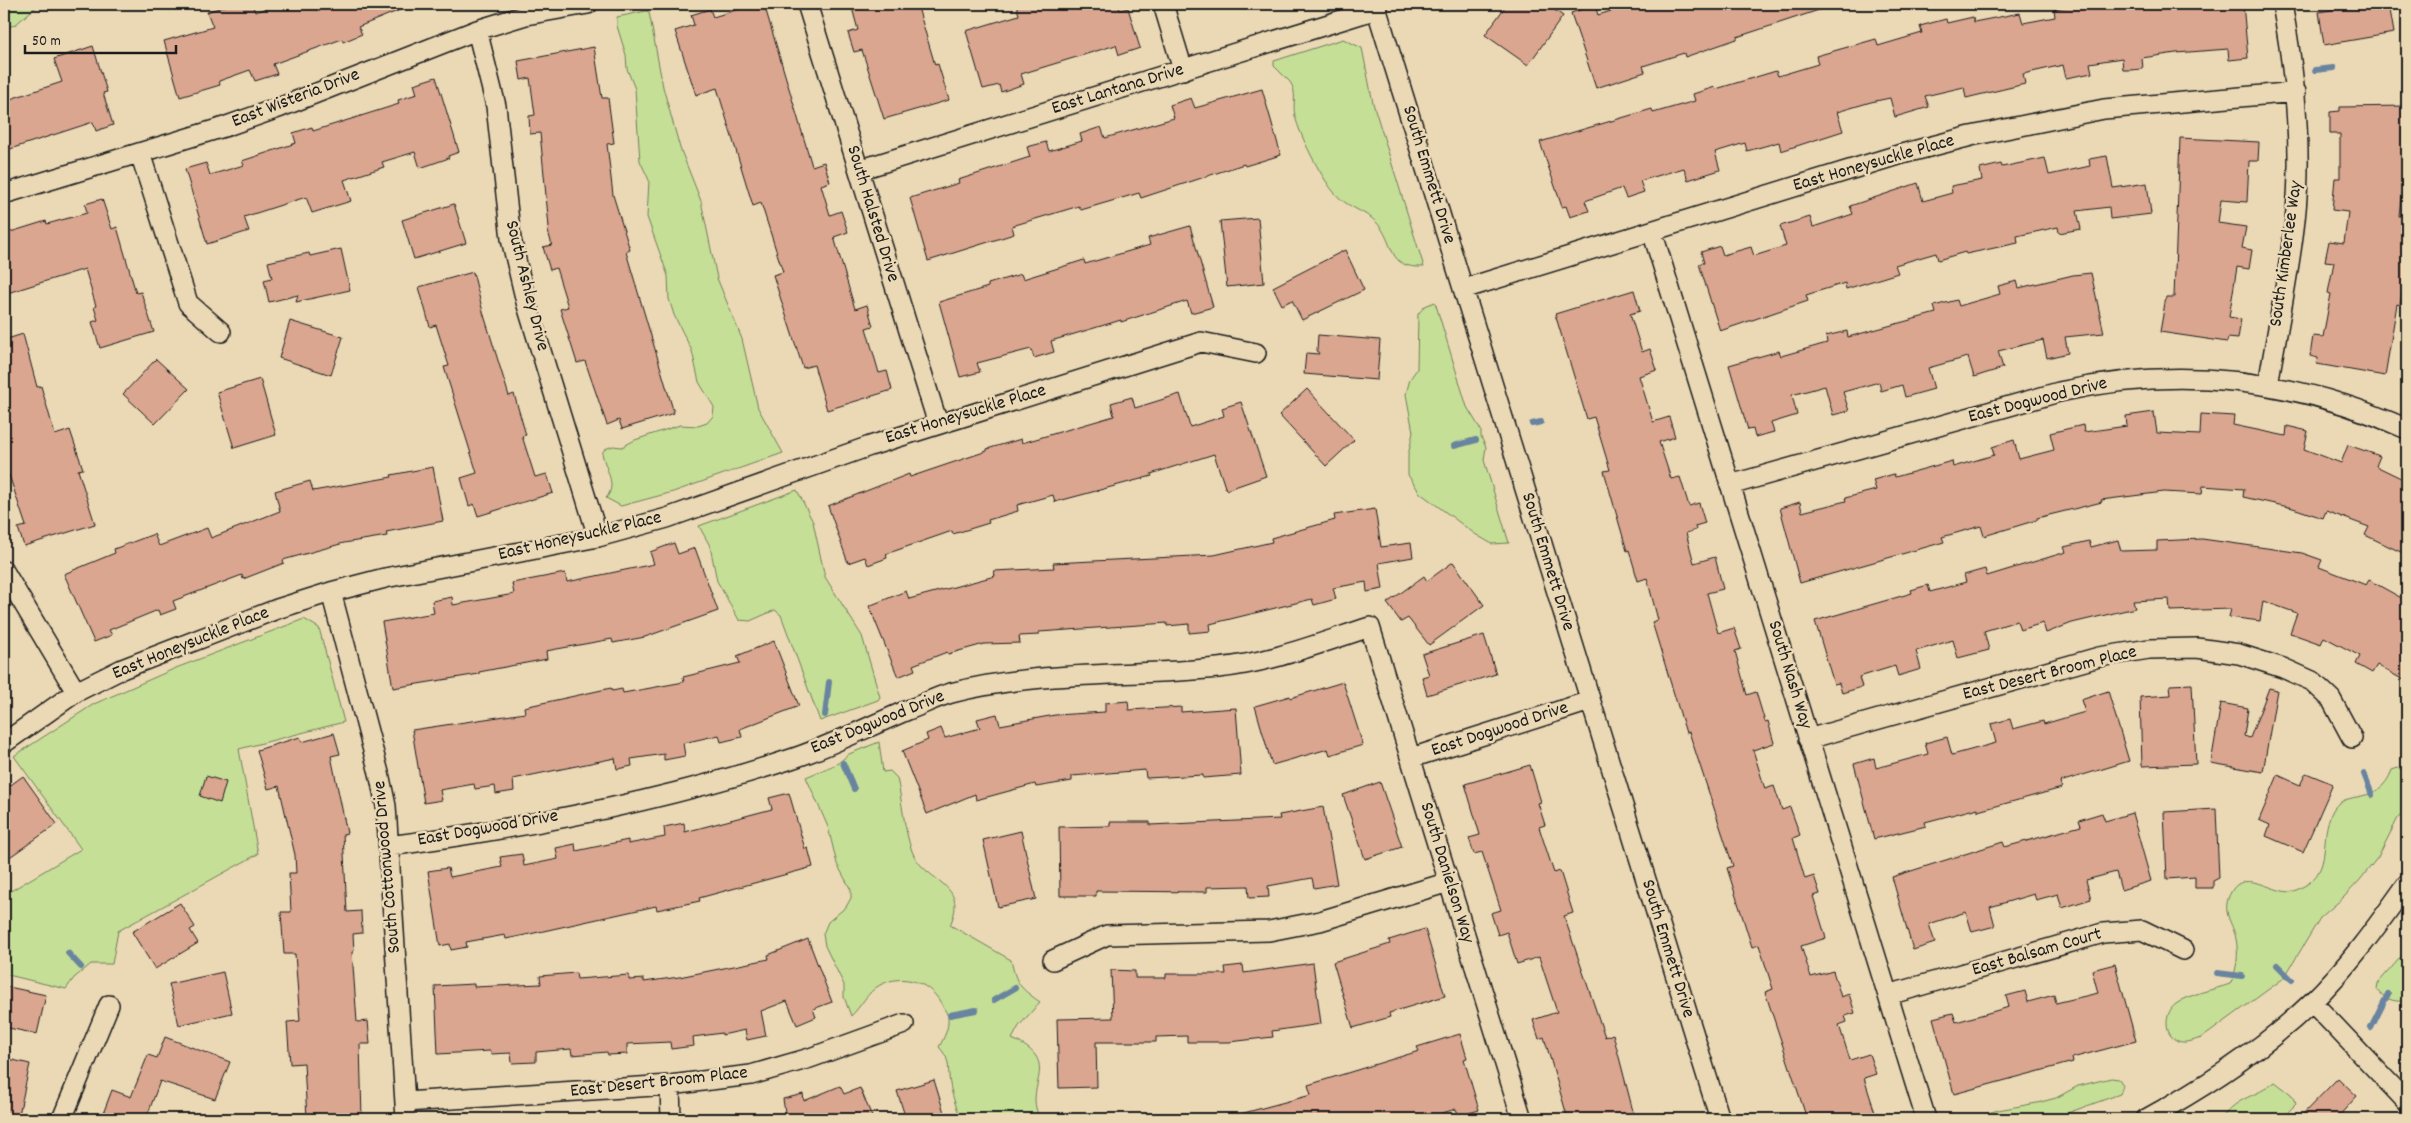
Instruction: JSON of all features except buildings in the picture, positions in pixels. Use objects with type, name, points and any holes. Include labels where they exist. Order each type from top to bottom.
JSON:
[{"type":"street","name":"East Wisteria Drive","points":[[4,194],[140,153],[281,107],[477,30],[526,15],[588,4]]},
{"type":"street","name":"South Halsted Drive","points":[[807,4],[938,424]]},
{"type":"street","points":[[1163,4],[1183,70]]},
{"type":"street","name":"South Kimberlee Way","points":[[2268,385],[2295,220],[2298,174],[2296,92],[2282,4]]},
{"type":"street","name":"East Lantana Drive","points":[[859,170],[1183,70],[1376,6]]},
{"type":"street","name":"South Emmett Drive","points":[[1376,6],[1720,1119]]},
{"type":"street","name":"South Ashley Drive","points":[[477,30],[496,106],[511,239],[526,302],[598,537]]},
{"type":"street","name":"East Honeysuckle Place","points":[[1463,289],[1898,155],[2034,122],[2104,110],[2296,92]]},
{"type":"street","points":[[140,153],[188,303],[222,332]]},
{"type":"street","name":"South Nash Way","points":[[1652,231],[1926,1119]]},
{"type":"street","name":"East Honeysuckle Place","points":[[4,742],[76,692],[164,652],[277,609],[331,592],[385,578],[598,537],[667,518],[938,424],[1201,342],[1256,353]]},
{"type":"street","name":"East Dogwood Drive","points":[[1730,485],[2059,392],[2099,383],[2180,377],[2222,379],[2268,385],[2317,396],[2368,411],[2407,429]]},
{"type":"street","points":[[4,571],[76,692]]},
{"type":"street","name":"South Cottonwood Drive","points":[[331,592],[386,806],[405,1111]]},
{"type":"street","name":"East Dogwood Drive","points":[[389,846],[487,832],[657,798],[725,780],[795,757],[948,694],[1009,680],[1068,674],[1199,669],[1256,663],[1370,627]]},
{"type":"street","name":"South Danielson Way","points":[[1370,627],[1522,1119]]},
{"type":"street","name":"East Desert Broom Place","points":[[1808,740],[2099,657],[2149,648],[2197,648],[2239,654],[2283,668],[2312,681],[2331,699],[2352,738]]},
{"type":"street","name":"East Dogwood Drive","points":[[1410,758],[1590,701]]},
{"type":"street","points":[[1053,960],[1107,935],[1269,931],[1320,921],[1448,882]]},
{"type":"street","points":[[2146,1119],[2228,1070],[2270,1039],[2312,1002],[2361,946],[2407,884]]},
{"type":"street","name":"East Balsam Court","points":[[1888,995],[2104,933],[2142,930],[2183,950]]},
{"type":"street","points":[[2312,1002],[2407,1102]]},
{"type":"street","points":[[62,1119],[109,1005]]},
{"type":"street","name":"East Desert Broom Place","points":[[405,1111],[670,1085],[751,1075],[810,1058],[904,1024]]},
{"type":"street","points":[[670,1085],[671,1119]]},
{"type":"green space","points":[[4,4],[42,4],[15,25],[4,28]]},
{"type":"green space","points":[[649,12],[663,87],[680,148],[701,201],[717,278],[742,339],[758,408],[783,453],[673,492],[621,506],[606,498],[611,488],[611,482],[602,453],[605,449],[613,446],[622,447],[635,440],[680,425],[698,426],[707,423],[713,416],[714,407],[699,382],[692,351],[674,315],[669,299],[668,276],[647,217],[649,180],[640,161],[635,89],[627,69],[626,55],[617,26],[617,17]]},
{"type":"green space","points":[[1343,39],[1362,48],[1373,103],[1424,267],[1403,264],[1397,259],[1376,222],[1349,205],[1333,191],[1317,166],[1301,134],[1295,116],[1294,90],[1290,82],[1274,66],[1274,61]]},
{"type":"green space","points":[[1435,302],[1467,407],[1481,430],[1481,437],[1486,447],[1484,460],[1509,543],[1492,544],[1475,534],[1420,493],[1408,475],[1408,456],[1413,432],[1406,394],[1410,379],[1417,369],[1418,314],[1425,306]]},
{"type":"green space","points":[[797,490],[813,522],[825,577],[862,636],[880,697],[878,700],[820,721],[781,615],[775,610],[750,621],[739,620],[717,581],[710,546],[699,526]]},
{"type":"green space","points":[[304,619],[319,628],[344,722],[239,749],[258,854],[118,931],[112,964],[91,964],[74,978],[66,989],[4,974],[4,895],[81,849],[14,756],[94,704],[176,668]]},
{"type":"green space","points":[[879,742],[883,772],[890,771],[897,778],[912,851],[918,862],[950,891],[954,900],[955,911],[950,925],[1011,960],[1020,985],[1040,1002],[1019,1026],[1012,1039],[1028,1048],[1036,1057],[1039,1066],[1039,1076],[1035,1096],[1036,1107],[1041,1119],[961,1119],[951,1087],[945,1054],[939,1047],[947,1029],[948,1015],[938,999],[925,986],[908,980],[889,981],[875,988],[851,1016],[844,997],[844,985],[825,946],[823,934],[828,922],[846,907],[851,898],[851,890],[837,864],[828,827],[806,777],[837,764],[849,754]]},
{"type":"green space","points":[[2398,768],[2407,772],[2407,809],[2398,818],[2378,857],[2360,880],[2320,918],[2284,978],[2202,1038],[2183,1042],[2172,1037],[2167,1028],[2167,1022],[2172,1007],[2188,997],[2230,984],[2237,962],[2237,945],[2227,911],[2231,892],[2237,885],[2244,882],[2253,882],[2287,892],[2294,891],[2308,884],[2316,876],[2321,866],[2328,822],[2333,810],[2345,800],[2370,794],[2379,789],[2386,782],[2392,770]]},
{"type":"green space","points":[[2407,950],[2407,998],[2405,1001],[2389,999],[2377,989],[2378,983]]},
{"type":"green space","points":[[2111,1078],[2119,1079],[2123,1085],[2120,1094],[2051,1119],[1973,1119],[1998,1110],[2056,1098],[2078,1086]]},
{"type":"green space","points":[[2275,1082],[2291,1094],[2296,1104],[2287,1113],[2277,1119],[2221,1119],[2234,1105]]},
{"type":"green space","points":[[1172,1113],[1187,1119],[1143,1119]]},
{"type":"waterway","points":[[2315,70],[2334,68]]},
{"type":"waterway","points":[[1532,424],[1541,422]]},
{"type":"waterway","points":[[1454,446],[1476,440]]},
{"type":"waterway","points":[[825,715],[829,682]]},
{"type":"waterway","points":[[843,763],[854,789]]},
{"type":"waterway","points":[[2364,774],[2372,795]]},
{"type":"waterway","points":[[68,953],[81,967]]},
{"type":"waterway","points":[[2277,965],[2292,980]]},
{"type":"waterway","points":[[2217,973],[2242,976]]},
{"type":"waterway","points":[[994,1000],[1015,988]]},
{"type":"waterway","points":[[2371,1028],[2388,994]]},
{"type":"waterway","points":[[950,1015],[976,1010]]}]
